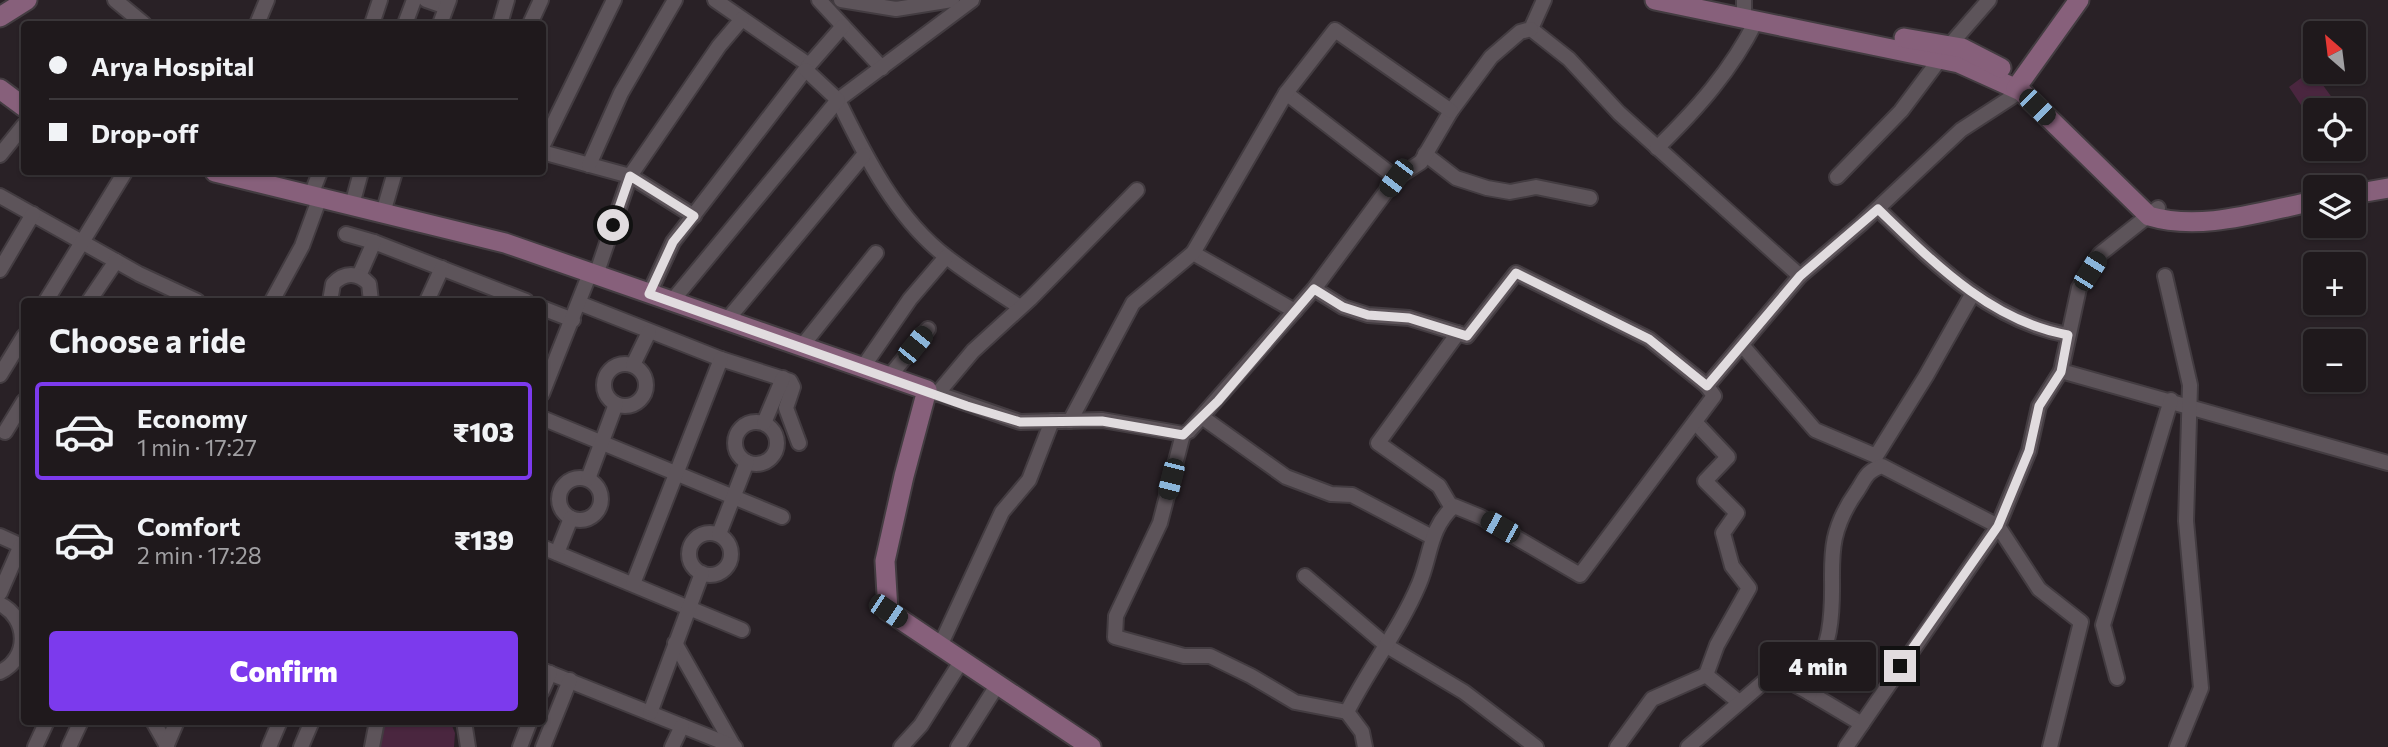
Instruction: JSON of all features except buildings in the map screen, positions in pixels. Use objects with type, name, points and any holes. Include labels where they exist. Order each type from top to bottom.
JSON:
[{"type":"street","points":[[0,17],[27,0]]},
{"type":"street","points":[[115,0],[140,21]]},
{"type":"street","points":[[258,21],[267,0]]},
{"type":"street","points":[[373,21],[380,0]]},
{"type":"street","points":[[406,21],[414,0]]},
{"type":"street","points":[[426,0],[448,4],[441,21]]},
{"type":"street","points":[[501,21],[508,0]]},
{"type":"street","points":[[531,21],[541,0]]},
{"type":"street","points":[[546,141],[614,0]]},
{"type":"street","points":[[589,165],[621,93],[675,0]]},
{"type":"street","points":[[715,0],[808,67],[838,100],[864,155],[893,201],[946,257],[1020,307]]},
{"type":"street","points":[[819,0],[882,68]]},
{"type":"street","points":[[841,0],[896,9],[952,0]]},
{"type":"street","points":[[672,301],[838,100],[972,0]]},
{"type":"street","points":[[1531,29],[1544,0]]},
{"type":"street","points":[[1655,0],[1748,11]]},
{"type":"street","points":[[1696,0],[1945,52],[1962,48],[2020,86],[2154,212],[2178,223],[2204,222],[2303,203]]},
{"type":"street","points":[[1836,177],[1901,111],[1945,52],[1989,0]]},
{"type":"street","points":[[1707,386],[1800,276],[1878,209],[1961,130],[2020,86],[2079,0]]},
{"type":"street","points":[[1657,148],[1696,110],[1738,57],[1748,11]]},
{"type":"street","points":[[546,384],[593,274],[630,176],[719,46],[742,19]]},
{"type":"street","points":[[649,294],[673,242],[808,67],[843,26]]},
{"type":"street","points":[[1365,747],[1362,732],[1347,712],[1295,702],[1210,656],[1184,656],[1115,637],[1115,615],[1160,523],[1183,435],[1202,417],[1314,289],[1396,178],[1421,162],[1451,111],[1491,57],[1520,32],[1531,29]]},
{"type":"street","points":[[1531,29],[1569,59],[1619,113],[1800,276]]},
{"type":"street","points":[[1070,421],[1133,303],[1193,253],[1286,93],[1335,30],[1451,111]]},
{"type":"street","points":[[0,89],[21,105]]},
{"type":"street","points":[[1286,93],[1396,178]]},
{"type":"street","points":[[0,155],[21,129]]},
{"type":"street","points":[[546,150],[630,176],[694,216]]},
{"type":"street","points":[[1425,154],[1456,178],[1487,188],[1510,192],[1536,187],[1590,198]]},
{"type":"street","points":[[727,320],[864,155]]},
{"type":"street","points":[[48,298],[123,175]]},
{"type":"street","points":[[228,175],[505,243],[1020,422],[1102,421],[1183,435]]},
{"type":"street","points":[[274,298],[302,246],[320,175]]},
{"type":"street","points":[[352,205],[360,175]]},
{"type":"street","points":[[383,213],[394,175]]},
{"type":"street","points":[[2366,192],[2388,188]]},
{"type":"street","points":[[1091,747],[888,611],[885,561],[904,476],[932,392],[1138,190]]},
{"type":"street","points":[[0,195],[116,261],[191,298]]},
{"type":"street","points":[[1878,209],[1973,293],[2010,317],[2044,331],[2068,335]]},
{"type":"street","points":[[1846,747],[1998,526],[2029,451],[2039,406],[2061,372],[2079,288],[2100,254],[2154,212]]},
{"type":"street","points":[[0,270],[33,214]]},
{"type":"street","points":[[346,234],[374,242],[518,298]]},
{"type":"street","points":[[359,276],[374,242]]},
{"type":"street","points":[[802,346],[876,253]]},
{"type":"street","points":[[1193,253],[1295,311]]},
{"type":"street","points":[[863,367],[910,299],[946,257]]},
{"type":"street","points":[[91,298],[116,261]]},
{"type":"street","points":[[428,298],[442,268]]},
{"type":"street","points":[[1314,289],[1343,307],[1368,315],[1409,318],[1467,336],[1516,273],[1649,339],[1707,386],[1714,397],[1580,575],[1481,517],[1454,506],[1443,516],[1432,537],[1420,583],[1387,646],[1363,679],[1347,712]]},
{"type":"street","points":[[330,298],[330,290],[338,278],[359,276],[369,284],[371,298]]},
{"type":"street","points":[[2165,276],[2190,385],[2186,521],[2201,688],[2177,747]]},
{"type":"street","points":[[1742,345],[1815,430],[1876,456],[1973,293]]},
{"type":"street","points":[[579,303],[721,359],[783,378],[793,387],[786,408],[799,443]]},
{"type":"street","points":[[546,310],[573,320]]},
{"type":"street","points":[[889,377],[928,329]]},
{"type":"street","points":[[633,365],[649,332]]},
{"type":"street","points":[[1452,508],[1439,486],[1378,443],[1458,334]]},
{"type":"street","points":[[0,375],[21,341]]},
{"type":"street","points":[[633,584],[721,359]]},
{"type":"street","points":[[620,364],[633,365],[644,375],[646,390],[631,405],[616,404],[606,396],[605,376],[620,364]]},
{"type":"street","points":[[2061,372],[2171,400],[2388,463]]},
{"type":"street","points":[[764,423],[783,378]]},
{"type":"street","points":[[2117,678],[2103,625],[2171,400]]},
{"type":"street","points":[[588,479],[616,404]]},
{"type":"street","points":[[5,432],[21,406]]},
{"type":"street","points":[[1202,417],[1286,477],[1331,495],[1352,495],[1432,537]]},
{"type":"street","points":[[546,420],[782,517]]},
{"type":"street","points":[[940,646],[1002,512],[1029,480],[1052,421]]},
{"type":"street","points":[[750,422],[764,423],[774,432],[775,451],[760,463],[747,462],[734,445],[738,431],[750,422]]},
{"type":"street","points":[[1616,747],[1652,699],[1706,675],[1717,645],[1749,588],[1732,566],[1723,533],[1737,513],[1705,481],[1728,457],[1695,422]]},
{"type":"street","points":[[719,534],[747,462]]},
{"type":"street","points":[[1810,693],[1829,630],[1831,553],[1843,511],[1863,478],[1873,469],[1882,466],[1904,475],[1998,526],[2039,589],[2081,622],[2050,747]]},
{"type":"street","points":[[574,478],[588,479],[601,494],[599,507],[591,517],[571,518],[559,501],[562,487],[574,478]]},
{"type":"street","points":[[557,553],[571,518]]},
{"type":"street","points":[[704,533],[719,534],[731,549],[730,562],[715,574],[702,573],[689,556],[692,542],[704,533]]},
{"type":"street","points":[[0,536],[21,545]]},
{"type":"street","points":[[546,549],[742,630]]},
{"type":"street","points":[[0,593],[21,550]]},
{"type":"street","points":[[650,713],[702,573]]},
{"type":"street","points":[[1305,576],[1387,646],[1464,692],[1536,747]]},
{"type":"street","points":[[0,604],[15,616],[21,636]]},
{"type":"street","points":[[0,672],[14,662],[21,642]]},
{"type":"street","points":[[675,643],[734,747]]},
{"type":"street","points":[[901,747],[922,725],[962,660]]},
{"type":"street","points":[[546,671],[734,747]]},
{"type":"street","points":[[1688,747],[1774,673],[1862,724]]},
{"type":"street","points":[[1706,675],[1739,702]]},
{"type":"street","points":[[543,747],[570,680]]},
{"type":"street","points":[[958,747],[998,684]]},
{"type":"street","points":[[35,747],[45,725]]},
{"type":"street","points":[[69,747],[79,725]]},
{"type":"street","points":[[155,725],[166,747]]},
{"type":"street","points":[[166,747],[175,725]]},
{"type":"street","points":[[268,747],[278,725]]},
{"type":"street","points":[[301,747],[310,725]]},
{"type":"street","points":[[372,747],[376,725]]},
{"type":"street","points":[[465,725],[468,747]]},
{"type":"street","points":[[520,747],[528,725]]},
{"type":"street","points":[[672,747],[682,726]]},
{"type":"shaded area","points":[[2303,77],[2303,84],[2322,84],[2332,98],[2303,98],[2303,108],[2289,87]]},
{"type":"shaded area","points":[[383,725],[452,725],[455,733],[454,747],[380,747]]},
{"type":"route","points":[[613,225],[630,176],[694,216],[673,242],[649,294],[863,367],[967,406],[1020,422],[1102,421],[1183,435],[1218,401],[1314,289],[1343,307],[1368,315],[1409,318],[1467,336],[1516,273],[1649,339],[1707,386],[1800,276],[1878,209],[1928,257],[1973,293],[2010,317],[2044,331],[2068,335],[2061,372],[2039,406],[2029,451],[1998,526],[1900,666]]}]
